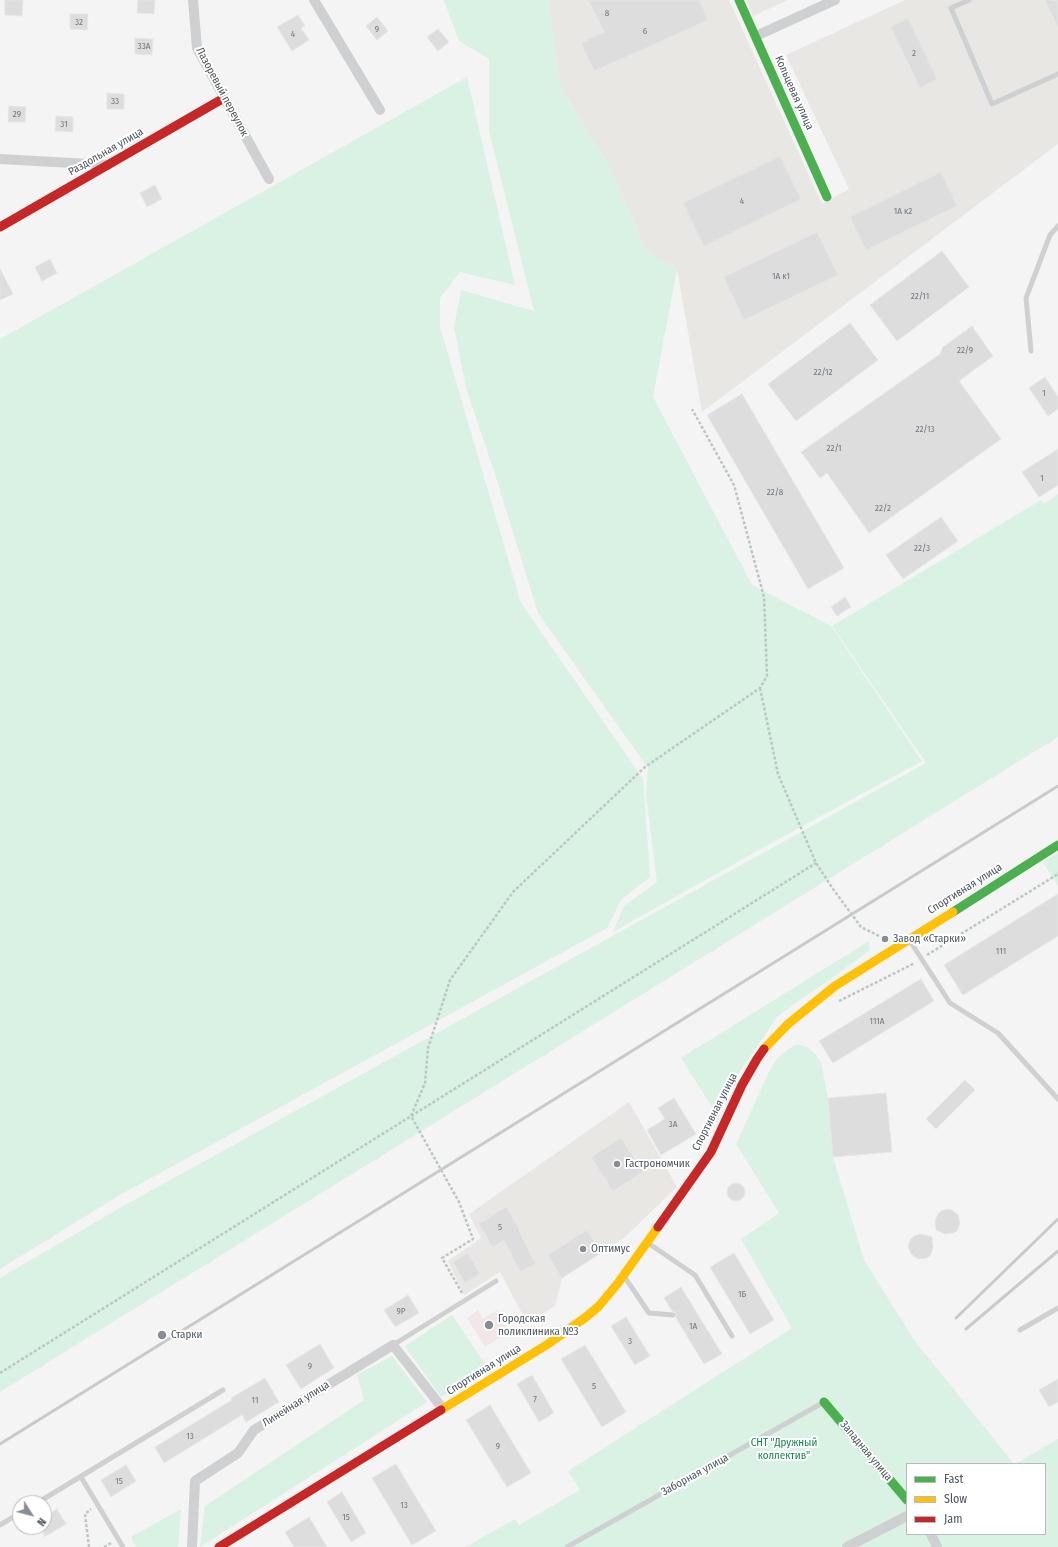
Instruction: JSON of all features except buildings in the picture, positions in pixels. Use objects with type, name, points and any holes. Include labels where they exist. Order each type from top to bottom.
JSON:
[{"type":"street","name":"Лазоревый переулок","points":[[193,0],[197,48],[269,179]]},
{"type":"street","points":[[314,0],[380,110]]},
{"type":"street","name":"Кольцевая улица","points":[[739,0],[827,197]]},
{"type":"street","points":[[756,36],[835,0]]},
{"type":"street","name":"Раздольная улица","points":[[0,227],[224,98]]},
{"type":"street","points":[[0,159],[108,165]]},
{"type":"street","name":"Спортивная улица","points":[[220,1547],[548,1344],[571,1329],[599,1306],[624,1275],[711,1152],[742,1084],[757,1059],[770,1042],[788,1024],[835,986],[1058,845]]},
{"type":"street","points":[[393,1345],[443,1409]]},
{"type":"street","name":"Линейная улица","points":[[192,1547],[195,1481],[238,1453],[254,1430],[393,1345]]},
{"type":"street","name":"Западная улица","points":[[824,1402],[906,1499]]},
{"type":"street","points":[[847,1547],[906,1517]]},
{"type":"street","points":[[931,1535],[937,1547]]},
{"type":"lane","points":[[969,0],[951,8],[992,104],[1058,74]]},
{"type":"lane","points":[[1031,351],[1026,298],[1050,235],[1058,226]]},
{"type":"lane","points":[[908,939],[950,1003],[998,1033],[1058,1099]]},
{"type":"lane","points":[[647,1243],[695,1274],[732,1336]]},
{"type":"lane","points":[[624,1275],[649,1313],[673,1315]]},
{"type":"lane","points":[[393,1345],[496,1281]]},
{"type":"lane","points":[[1020,1330],[1058,1308]]},
{"type":"lane","points":[[51,1495],[223,1390]]},
{"type":"lane","name":"Заборная улица","points":[[567,1547],[824,1402]]},
{"type":"lane","points":[[81,1477],[123,1547]]},
{"type":"lane","points":[[0,1525],[12,1518]]},
{"type":"path","points":[[411,1116],[425,1083],[428,1048],[450,980],[514,892],[645,767],[760,688],[767,676],[764,597],[734,485],[692,409]]},
{"type":"path","points":[[760,688],[778,774],[816,863],[861,927],[885,939]]},
{"type":"path","points":[[0,1374],[816,863]]},
{"type":"path","points":[[839,1002],[904,969],[1058,874]]},
{"type":"path","points":[[411,1116],[459,1202],[473,1239],[442,1258],[465,1299]]},
{"type":"path","points":[[89,1547],[85,1514],[98,1505]]},
{"type":"shaded area","points":[[548,0],[729,0],[822,204],[849,189],[786,55],[905,0],[1058,0],[1058,144],[702,412],[677,269],[646,251],[611,170],[560,86]]},
{"type":"shaded area","points":[[746,0],[788,0],[753,16]]},
{"type":"shaded area","points":[[629,1102],[677,1187],[624,1238],[562,1278],[555,1306],[527,1323],[500,1272],[464,1295],[448,1261],[481,1238],[469,1214]]},
{"type":"shaded area","name":"Городская поликлиника №3","points":[[478,1310],[483,1319],[497,1310],[509,1332],[485,1347],[467,1318]]},
{"type":"green space","points":[[444,0],[548,0],[560,86],[611,170],[646,251],[677,269],[653,397],[752,585],[831,626],[922,761],[755,852],[613,932],[624,906],[657,882],[646,795],[648,768],[538,613],[494,471],[466,388],[454,327],[461,290],[534,311],[489,131],[489,59],[459,41]]},
{"type":"green space","points":[[467,77],[515,285],[460,272],[440,298],[440,327],[521,603],[643,779],[650,877],[621,900],[607,928],[118,1196],[0,1269],[0,339]]},
{"type":"green space","points":[[1058,494],[1058,737],[0,1392],[0,1278],[125,1205],[926,763],[832,626],[1041,500],[1044,504]]},
{"type":"green space","points":[[1058,853],[1058,886],[1043,862]]},
{"type":"green space","points":[[869,941],[870,950],[777,1017],[730,1086],[719,1118],[681,1058]]},
{"type":"green space","name":"СНТ \"Дружный коллектив\"","points":[[795,1045],[807,1047],[821,1062],[828,1098],[833,1157],[864,1260],[914,1340],[1013,1463],[906,1463],[906,1535],[1046,1535],[1046,1463],[1017,1463],[1058,1439],[1058,1547],[465,1547],[515,1519],[519,1525],[580,1490],[568,1471],[792,1328],[741,1239],[779,1213],[736,1144],[769,1072],[776,1060]]},
{"type":"green space","points":[[452,1315],[487,1367],[441,1397],[405,1346]]},
{"type":"green space","points":[[392,1356],[427,1402],[200,1547],[205,1506],[364,1400],[357,1375]]},
{"type":"green space","points":[[181,1509],[178,1547],[136,1547],[131,1537]]},
{"type":"railway","points":[[0,1444],[1058,786]]},
{"type":"railway","points":[[956,1318],[1058,1219]]},
{"type":"railway","points":[[966,1329],[1058,1251]]},
{"type":"traffic: fast","points":[[739,0],[827,197]]},
{"type":"traffic: fast","points":[[953,912],[1058,845]]},
{"type":"traffic: fast","points":[[824,1402],[906,1499]]},
{"type":"traffic: slow","points":[[764,1049],[788,1024],[835,986],[953,912]]},
{"type":"traffic: slow","points":[[441,1410],[548,1344],[586,1317],[599,1306],[618,1283],[658,1227]]},
{"type":"traffic: jam","points":[[0,227],[224,98]]},
{"type":"traffic: jam","points":[[658,1227],[711,1152],[742,1085],[764,1049]]},
{"type":"traffic: jam","points":[[219,1547],[441,1410]]},
{"type":"place","name":"Завод «Старки»","points":[[885,939]]},
{"type":"place","name":"Гастрономчик","points":[[617,1164]]},
{"type":"place","name":"Оптимус","points":[[583,1249]]},
{"type":"place","name":"Городская поликлиника №3","points":[[489,1325]]},
{"type":"place","name":"Старки","points":[[162,1335]]}]
